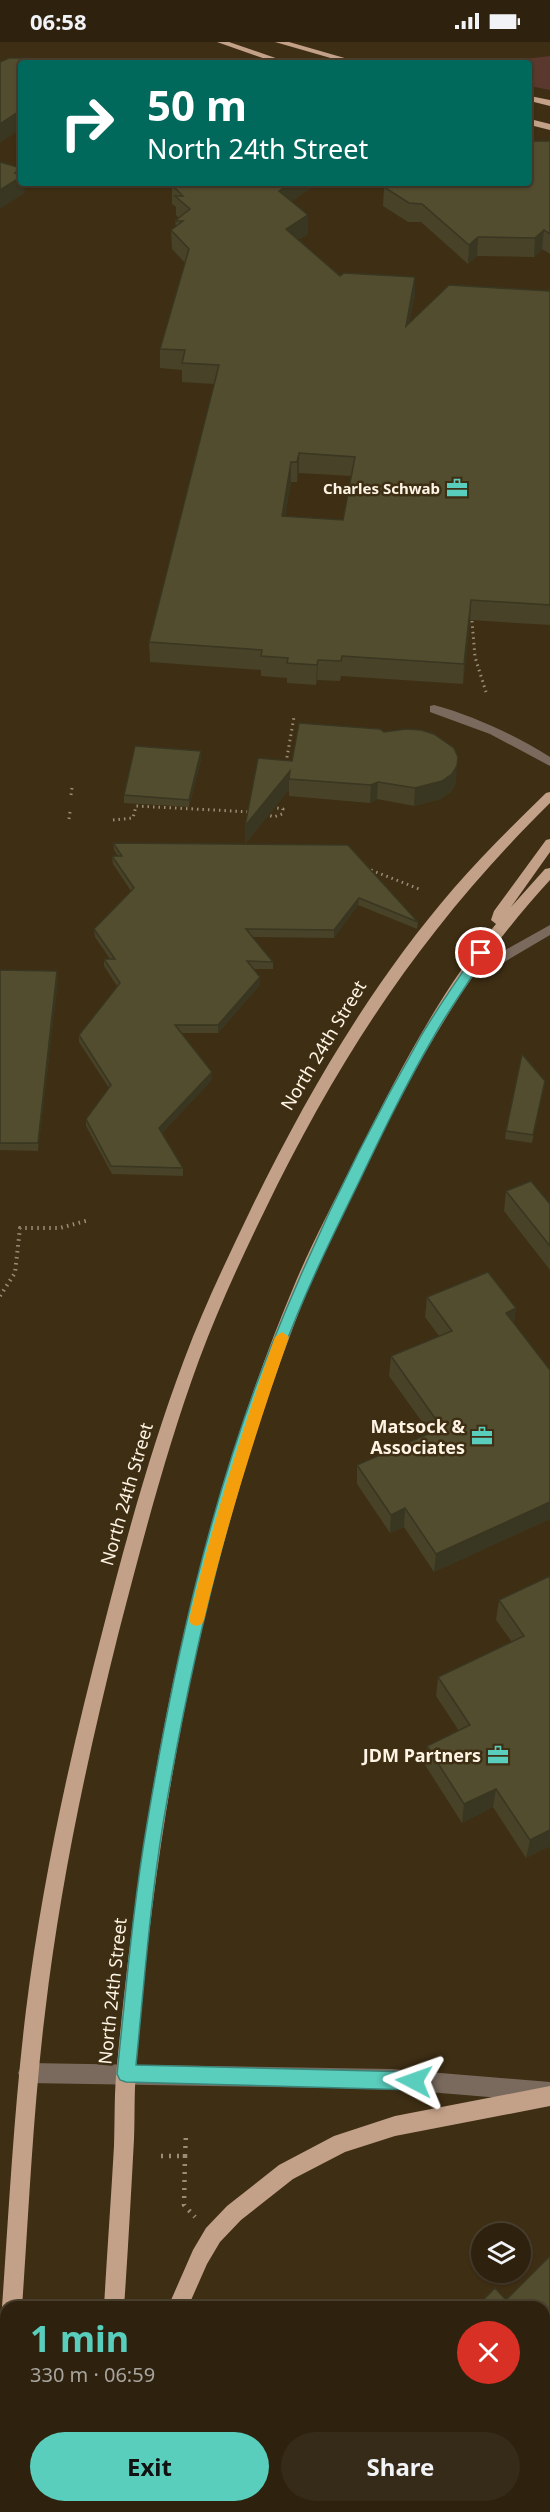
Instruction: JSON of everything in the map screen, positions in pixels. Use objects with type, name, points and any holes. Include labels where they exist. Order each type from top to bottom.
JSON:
[{"type":"main road","points":[[221,42],[277,60]]},
{"type":"main road","points":[[279,42],[347,60]]},
{"type":"main road","points":[[532,99],[550,103]]},
{"type":"main road","points":[[532,122],[550,127]]},
{"type":"main road","name":"North 24th Street","points":[[12,2301],[28,2073],[54,1886],[101,1668],[135,1533],[186,1373],[213,1306],[276,1170],[359,1025],[417,940],[448,902],[491,854],[550,796]]},
{"type":"main road","points":[[491,939],[501,911],[550,843]]},
{"type":"main road","name":"North 24th Street","points":[[114,2301],[126,2074],[139,1942],[163,1780],[209,1565],[243,1449],[276,1352],[304,1280],[387,1110],[428,1035],[470,968],[491,939],[550,872]]},
{"type":"main road","points":[[181,2301],[200,2257],[213,2235],[234,2213],[286,2172],[341,2143],[395,2126],[550,2094]]},
{"type":"street","points":[[434,709],[466,719],[508,738],[550,762]]},
{"type":"street","points":[[470,968],[496,961],[550,929]]},
{"type":"street","points":[[28,2073],[392,2079],[550,2094]]},
{"type":"path","points":[[472,621],[472,640],[478,678],[486,692]]},
{"type":"path","points":[[285,770],[294,717]]},
{"type":"path","points":[[278,761],[286,761]]},
{"type":"path","points":[[71,795],[72,788]]},
{"type":"path","points":[[277,807],[279,800]]},
{"type":"path","points":[[113,820],[133,818],[136,806],[253,812]]},
{"type":"path","points":[[270,807],[277,807],[283,809],[280,817],[263,813],[270,807]]},
{"type":"path","points":[[69,819],[70,812]]},
{"type":"path","points":[[371,870],[419,889]]},
{"type":"path","points":[[0,1296],[15,1273],[20,1228],[60,1228],[89,1220]]},
{"type":"path","points":[[186,2134],[184,2205],[197,2220]]},
{"type":"path","points":[[161,2156],[185,2156]]},
{"type":"shaded area","points":[[550,56],[550,90],[532,86],[532,60],[516,60]]},
{"type":"building","points":[[9,58],[39,60],[18,60],[18,112],[0,124],[0,62]]},
{"type":"building","points":[[532,141],[550,141],[550,234],[544,230],[535,238],[478,237],[469,245],[422,204],[409,203],[384,187],[532,186]]},
{"type":"building","points":[[0,162],[18,167],[15,173],[18,174],[18,179],[0,190]]},
{"type":"building","name":"Charles Schwab","points":[[173,186],[286,186],[279,191],[308,215],[286,229],[340,276],[344,273],[415,277],[406,326],[449,285],[550,291],[550,605],[471,600],[464,664],[342,656],[341,661],[318,660],[317,665],[287,663],[288,658],[261,656],[262,650],[149,642],[219,365],[182,363],[185,350],[160,349],[189,249],[171,230],[183,221],[175,221],[190,209],[175,196],[183,196]],"holes":[[[299,453],[355,457],[343,520],[282,516],[291,462],[297,462]]]},
{"type":"building","points":[[299,723],[380,729],[384,732],[406,729],[421,730],[434,734],[454,748],[458,757],[457,766],[452,774],[442,781],[415,788],[378,782],[371,785],[289,779],[290,771],[245,826],[258,758],[292,761]]},
{"type":"building","points":[[135,746],[201,751],[189,800],[124,795]]},
{"type":"building","points":[[113,843],[348,845],[418,922],[359,898],[334,930],[246,929],[273,962],[247,961],[260,977],[218,1025],[175,1025],[212,1072],[159,1128],[183,1168],[111,1166],[86,1119],[111,1085],[79,1035],[120,983],[104,959],[115,959],[94,929],[134,888],[112,856],[122,856]]},
{"type":"building","points":[[0,970],[57,971],[38,1143],[0,1143]]},
{"type":"building","points":[[522,1054],[545,1081],[533,1135],[506,1131]]},
{"type":"building","points":[[531,1181],[550,1204],[550,1246],[506,1191]]},
{"type":"building","name":"Matsock & Associates","points":[[488,1272],[516,1308],[506,1313],[550,1370],[550,1502],[436,1554],[405,1508],[391,1515],[357,1465],[442,1428],[391,1356],[452,1331],[427,1297]]},
{"type":"building","name":"JDM Partners","points":[[550,1576],[550,1830],[530,1840],[496,1789],[464,1804],[427,1746],[470,1725],[438,1677],[524,1636],[499,1600]]},
{"type":"building","points":[[550,2256],[550,2301],[482,2301],[495,2288],[506,2300],[523,2283],[531,2283],[531,2275]]},
{"type":"slow traffic","points":[[196,1620],[217,1533],[246,1439],[282,1337]]},
{"type":"place","name":"Charles Schwab","points":[[457,488]]},
{"type":"place","name":"Matsock & Associates","points":[[482,1436]]},
{"type":"place","name":"JDM Partners","points":[[498,1755]]},
{"type":"route","points":[[414,2081],[126,2074],[139,1942],[166,1764],[217,1533],[246,1439],[276,1352],[314,1259],[387,1110],[428,1035],[481,953]]}]
